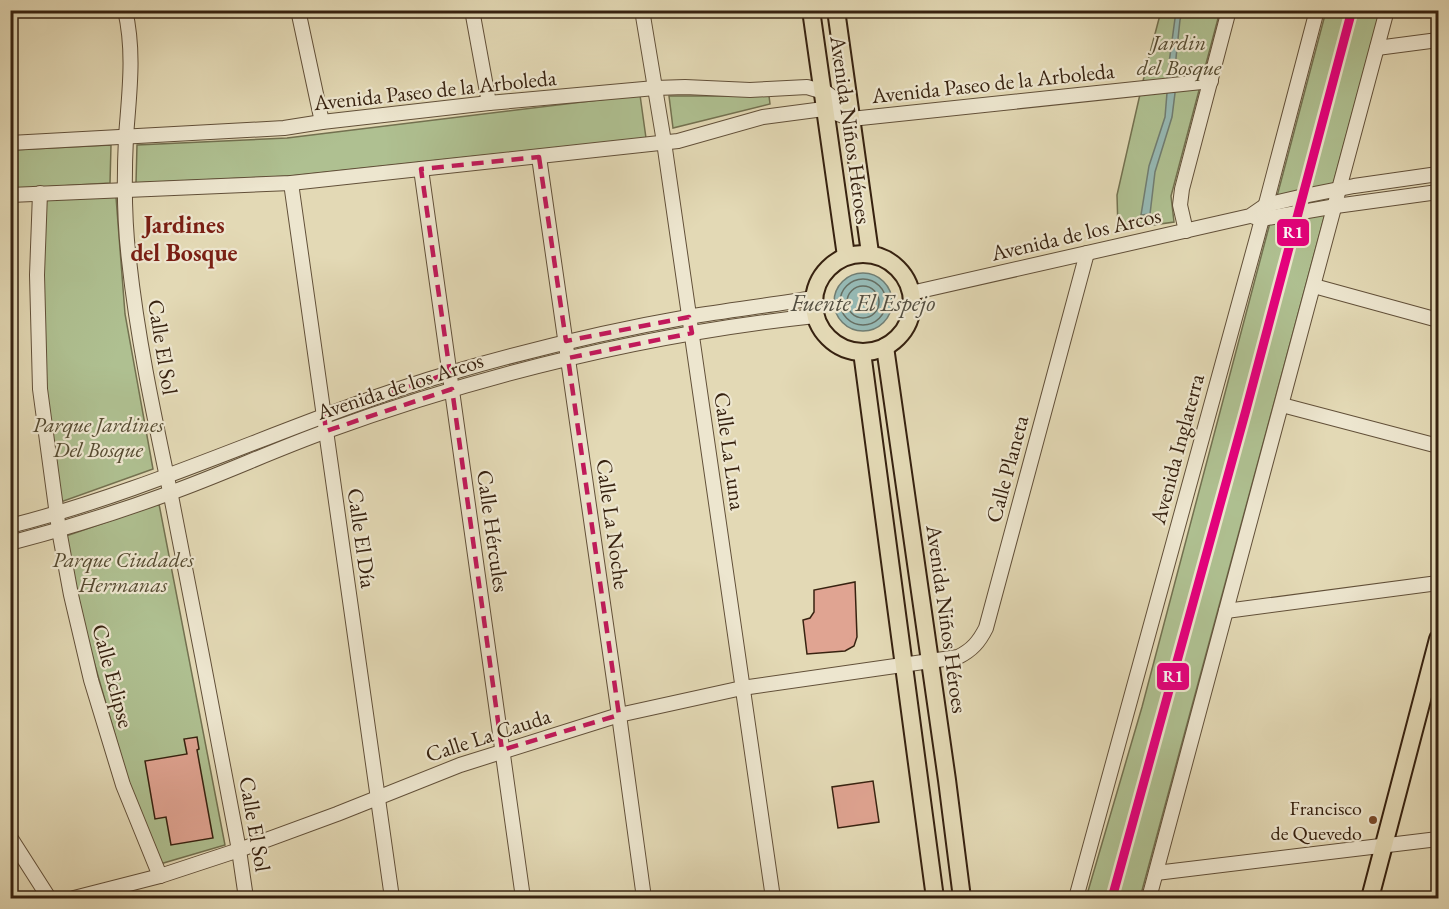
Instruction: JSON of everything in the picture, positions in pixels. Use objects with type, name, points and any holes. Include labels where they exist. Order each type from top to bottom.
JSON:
[{"type":"main road","name":"Avenida Niños Héroes","points":[[811,10],[846,256]]},
{"type":"main road","name":"Avenida Niños Héroes","points":[[836,10],[870,253]]},
{"type":"main road","points":[[870,253],[889,260],[899,269],[907,280],[912,306],[907,324],[896,340],[885,347],[862,352],[843,348],[830,340],[821,329],[815,316],[814,298],[818,282],[827,268],[846,256],[870,253]]},
{"type":"main road","name":"Avenida Niños Héroes","points":[[885,347],[962,898]]},
{"type":"main road","points":[[862,352],[935,898]]},
{"type":"main road","points":[[1370,898],[1438,639]]},
{"type":"street","name":"Calle El Sol","points":[[125,10],[130,39],[131,65],[125,190],[128,257],[141,353],[239,850],[246,898]]},
{"type":"street","points":[[298,10],[322,122]]},
{"type":"street","points":[[472,10],[489,103]]},
{"type":"street","name":"Calle La Luna","points":[[642,10],[664,142],[773,898]]},
{"type":"street","points":[[1186,231],[1180,197],[1229,10]]},
{"type":"street","name":"Avenida Inglaterra","points":[[1076,898],[1256,218],[1266,205],[1317,10]]},
{"type":"street","points":[[1149,898],[1387,10]]},
{"type":"street","points":[[1377,48],[1438,40]]},
{"type":"street","name":"Avenida Paseo de la Arboleda","points":[[10,195],[291,183],[664,142],[695,137],[763,117],[825,109],[851,119],[1211,81]]},
{"type":"street","name":"Avenida Paseo de la Arboleda","points":[[10,143],[284,128],[489,103],[655,88],[750,90],[800,86],[823,91],[840,103],[851,119]]},
{"type":"street","name":"Calle La Noche","points":[[539,157],[620,715],[644,898]]},
{"type":"street","name":"Calle Hércules","points":[[421,169],[523,898]]},
{"type":"street","points":[[1266,205],[1340,189],[1438,174]]},
{"type":"street","name":"Calle El Día","points":[[291,183],[392,898]]},
{"type":"street","name":"Avenida de los Arcos","points":[[911,293],[1186,231],[1256,218],[1438,192]]},
{"type":"street","name":"Calle Eclipse","points":[[40,193],[37,274],[40,389],[59,530],[71,595],[91,680],[123,785],[160,876]]},
{"type":"street","name":"Calle Planeta","points":[[929,661],[958,657],[976,645],[986,628],[1087,253]]},
{"type":"street","points":[[1314,286],[1438,320]]},
{"type":"street","name":"Avenida de los Arcos","points":[[10,526],[57,514],[166,476],[324,415],[450,373],[566,341],[689,317],[814,298]]},
{"type":"street","name":"Avenida de los Arcos","points":[[10,543],[59,530],[170,493],[326,431],[452,389],[568,358],[692,333],[815,316]]},
{"type":"street","points":[[1282,405],[1438,446]]},
{"type":"street","points":[[1226,611],[1438,583]]},
{"type":"street","name":"Calle La Cauda","points":[[74,898],[160,876],[239,850],[502,750],[620,715],[742,688],[929,661]]},
{"type":"street","points":[[10,837],[49,898]]},
{"type":"street","points":[[1156,873],[1438,839]]},
{"type":"highlighted area","points":[[539,157],[566,341],[689,317],[692,333],[568,358],[619,715],[502,750],[452,389],[326,431],[324,415],[450,373],[421,169]]},
{"type":"green space","name":"Jardin del Bosque","points":[[1161,11],[1220,11],[1171,196],[1174,222],[1118,230],[1117,195]]},
{"type":"green space","points":[[1326,11],[1380,11],[1140,898],[1086,898],[1142,707]]},
{"type":"green space","points":[[640,95],[646,138],[291,176],[136,183],[137,145],[287,138]]},
{"type":"green space","points":[[669,96],[769,96],[770,104],[673,128]]},
{"type":"green space","points":[[111,145],[110,183],[11,189],[11,150]]},
{"type":"green space","name":"Parque Jardines Del Bosque","points":[[116,197],[125,314],[153,469],[58,503],[45,397],[42,200]]},
{"type":"green space","name":"Parque Ciudades Hermanas","points":[[159,504],[225,845],[160,864],[127,777],[86,634],[66,536]]},
{"type":"water","points":[[1176,11],[1183,11],[1174,77],[1171,83],[1167,78]]},
{"type":"water","points":[[1171,90],[1175,93],[1172,117],[1155,172],[1150,214],[1141,215],[1149,166],[1165,117],[1167,93]]},
{"type":"water","name":"Fuente El Espejo","points":[[857,273],[869,273],[884,281],[892,296],[892,308],[884,323],[869,331],[857,331],[842,323],[834,308],[834,296],[842,281]]},
{"type":"building","points":[[855,582],[857,637],[854,646],[845,651],[807,654],[803,620],[810,618],[814,612],[814,590]]},
{"type":"building","points":[[197,737],[199,749],[197,750],[213,838],[171,845],[166,817],[155,819],[145,761],[187,754],[184,739]]},
{"type":"building","points":[[873,781],[879,822],[838,828],[832,787]]},
{"type":"transit line","name":"R1","points":[[1112,898],[1246,410],[1352,10]]},
{"type":"place","name":"Francisco de Quevedo","points":[[1373,820]]},
{"type":"district","name":"Jardines del Bosque","points":[[184,238]]}]
